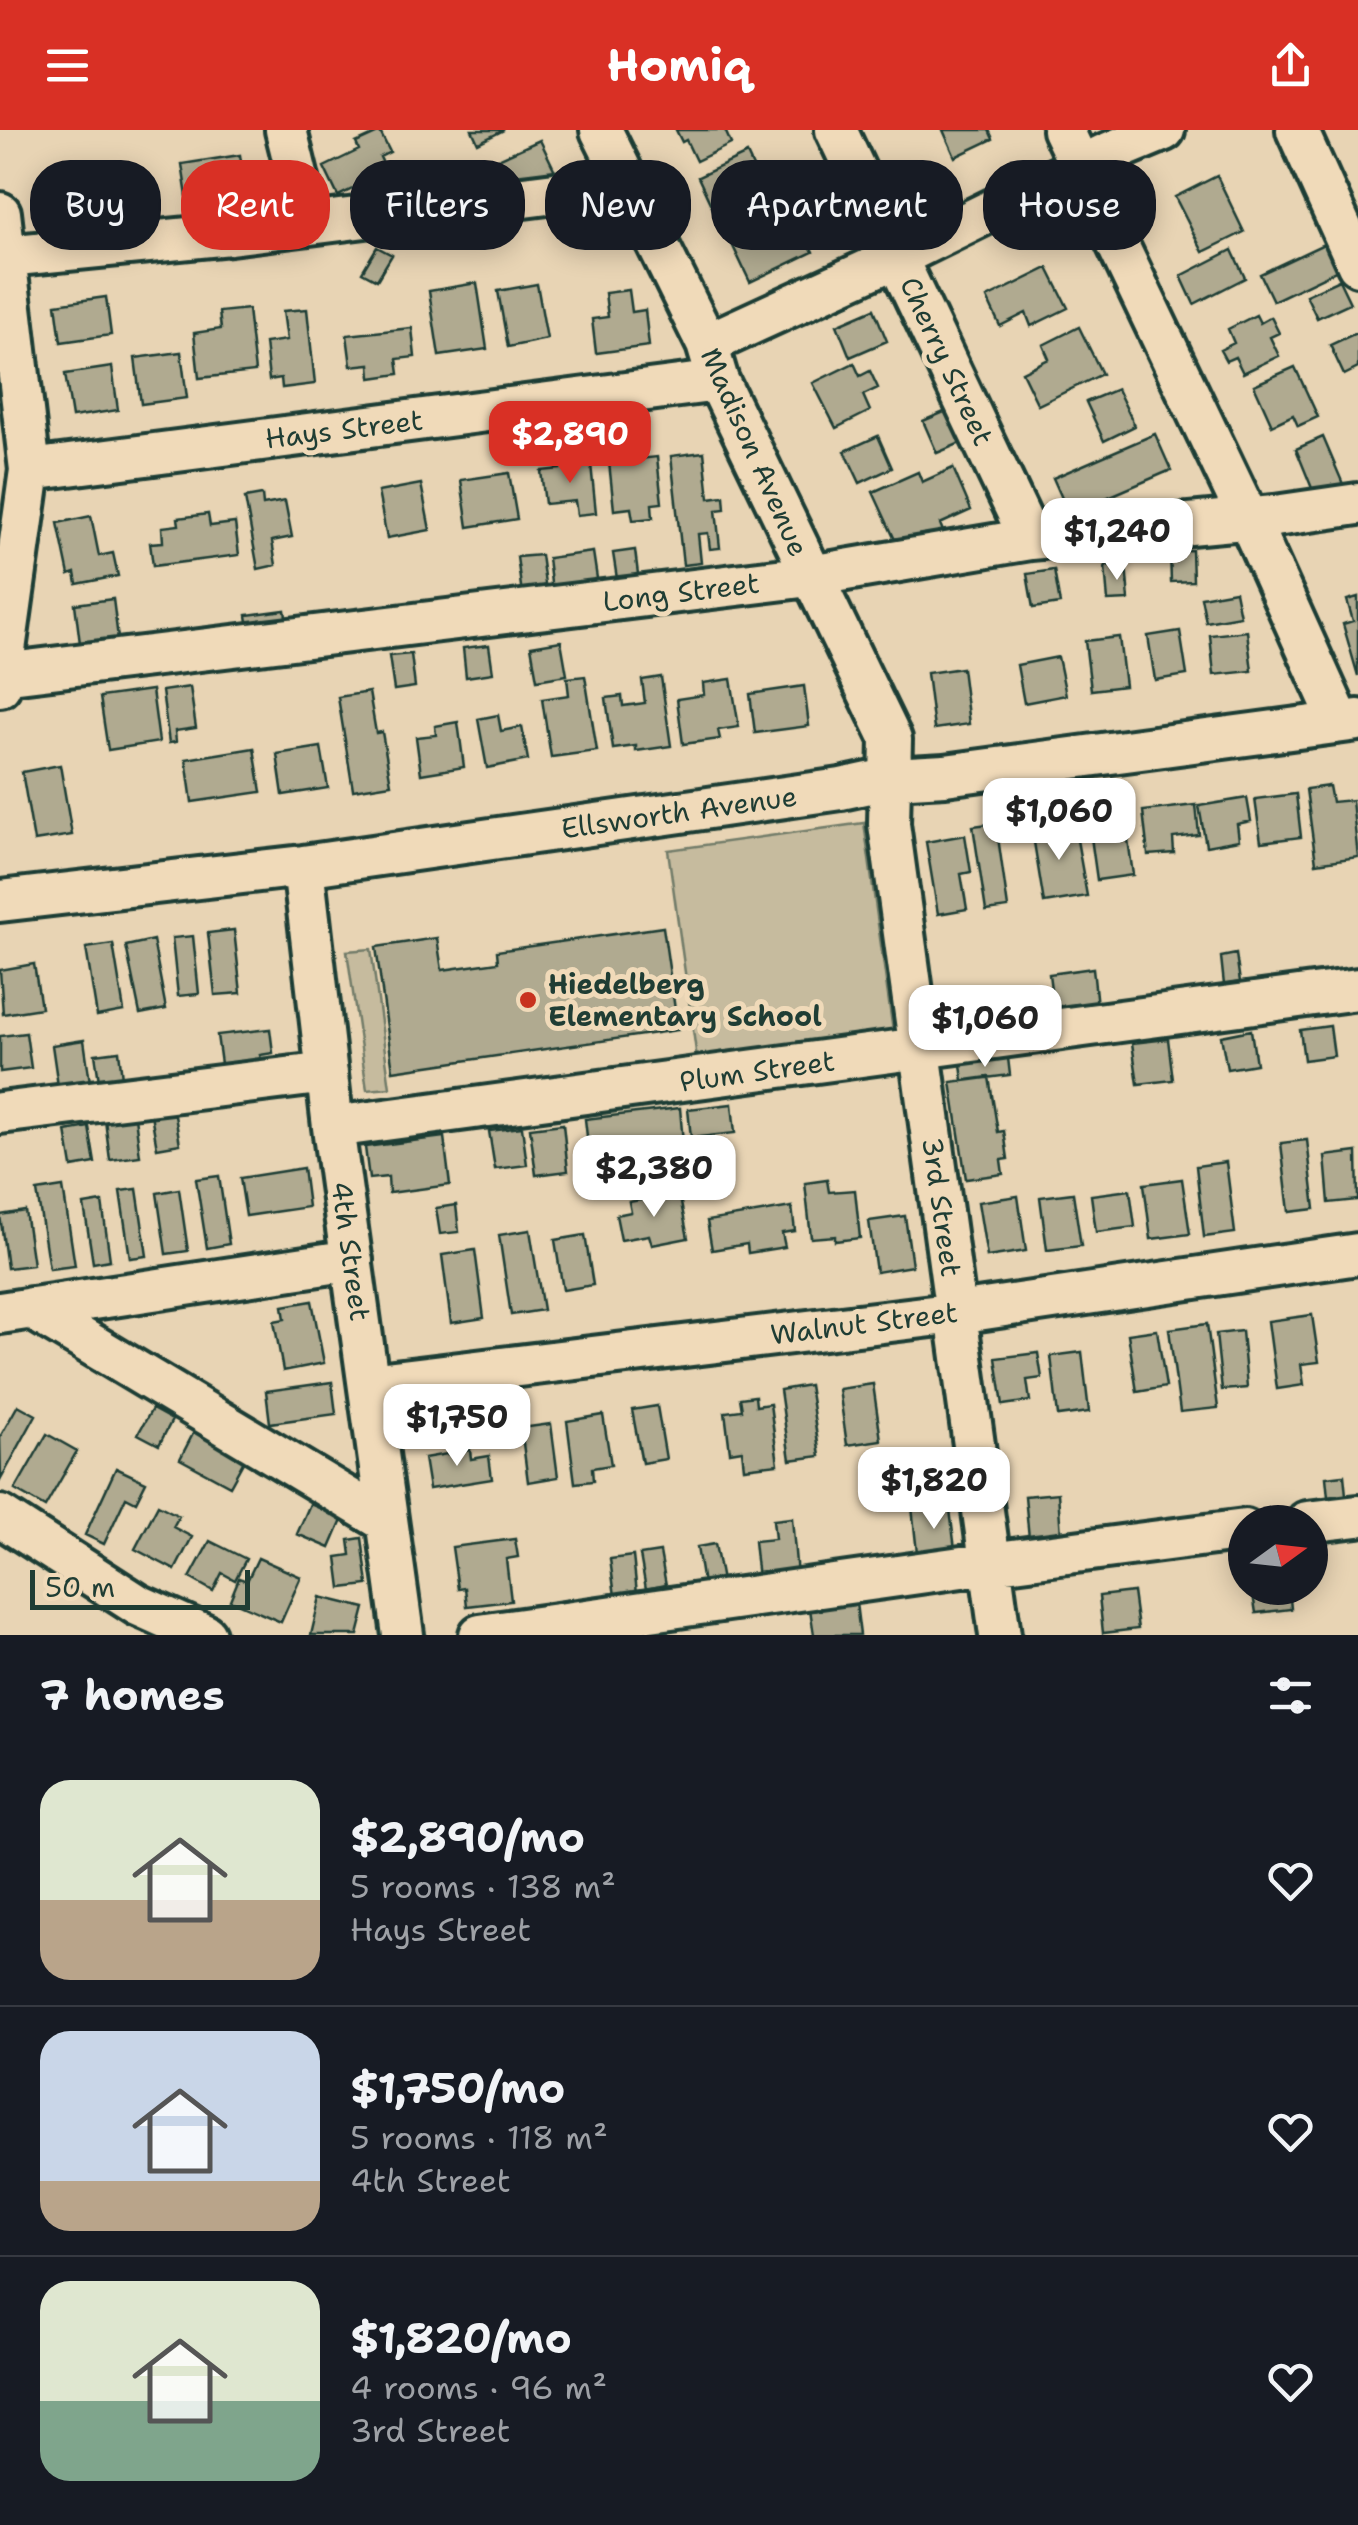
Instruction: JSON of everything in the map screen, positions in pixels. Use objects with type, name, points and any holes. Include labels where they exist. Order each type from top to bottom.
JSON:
[{"type":"street","points":[[286,130],[294,160]]},
{"type":"street","name":"Madison Avenue","points":[[601,130],[615,160]]},
{"type":"street","name":"Cherry Street","points":[[836,130],[1030,539]]},
{"type":"street","points":[[1063,130],[1077,160]]},
{"type":"street","name":"Hays Street","points":[[1098,160],[1164,130]]},
{"type":"street","points":[[1297,130],[1358,266]]},
{"type":"street","points":[[330,221],[545,194]]},
{"type":"street","points":[[0,213],[30,470],[1,680]]},
{"type":"street","name":"Hays Street","points":[[30,470],[712,363],[897,256],[983,215]]},
{"type":"street","points":[[6,256],[181,238]]},
{"type":"street","name":"Madison Avenue","points":[[658,250],[890,738],[892,778]]},
{"type":"street","points":[[1120,250],[1349,721]]},
{"type":"street","name":"Long Street","points":[[1,680],[810,576],[1030,539],[1358,504]]},
{"type":"street","name":"Ellsworth Avenue","points":[[0,901],[303,866],[822,792],[892,778],[945,775],[1349,721]]},
{"type":"street","name":"3rd Street","points":[[892,778],[889,824],[1000,1635]]},
{"type":"street","name":"4th Street","points":[[303,866],[326,1073],[403,1635]]},
{"type":"street","name":"Plum Street","points":[[334,1127],[1358,989]]},
{"type":"street","points":[[0,1113],[326,1073]]},
{"type":"street","name":"Walnut Street","points":[[369,1384],[956,1312],[1358,1254]]},
{"type":"street","points":[[16,1311],[352,1260]]},
{"type":"street","points":[[16,1311],[387,1522]]},
{"type":"street","points":[[0,1516],[138,1604],[206,1635]]},
{"type":"street","points":[[1328,1520],[1358,1516]]},
{"type":"street","points":[[480,1635],[1228,1532]]},
{"type":"shaded area","points":[[864,823],[894,1039],[698,1066],[668,850]]},
{"type":"shaded area","points":[[371,949],[390,1088],[367,1090],[347,951]]},
{"type":"building","points":[[472,130],[504,130],[478,143]]},
{"type":"building","points":[[676,130],[725,130],[731,144],[696,161]]},
{"type":"building","points":[[943,130],[989,130],[993,139],[955,157]]},
{"type":"building","points":[[380,132],[390,152],[380,157],[381,160],[350,160],[350,190],[338,196],[330,179],[330,164],[359,150],[356,143]]},
{"type":"building","points":[[540,140],[550,160],[545,160],[545,175],[525,184],[525,160],[496,160]]},
{"type":"building","points":[[240,155],[241,160],[208,160]]},
{"type":"building","points":[[711,171],[711,205],[698,177]]},
{"type":"building","points":[[1217,176],[1244,232],[1203,252],[1175,197]]},
{"type":"building","points":[[1328,242],[1340,269],[1273,301],[1260,274]]},
{"type":"building","points":[[375,250],[392,255],[377,280],[362,272]]},
{"type":"building","points":[[735,250],[812,250],[813,252],[750,282]]},
{"type":"building","points":[[1232,250],[1245,278],[1194,304],[1181,276]]},
{"type":"building","points":[[1048,268],[1068,308],[1031,326],[1026,313],[1000,326],[987,298]]},
{"type":"building","points":[[1339,280],[1350,303],[1317,318],[1306,295]]},
{"type":"building","points":[[477,283],[487,349],[439,356],[429,291]]},
{"type":"building","points":[[537,284],[547,339],[508,347],[498,291]]},
{"type":"building","points":[[629,290],[632,312],[645,310],[649,346],[596,353],[592,319],[608,317],[605,293]]},
{"type":"building","points":[[106,297],[111,335],[61,342],[56,304]]},
{"type":"building","points":[[248,309],[255,372],[199,378],[194,333],[221,329],[219,312]]},
{"type":"building","points":[[307,309],[315,384],[282,388],[281,378],[269,380],[265,343],[287,340],[283,311]]},
{"type":"building","points":[[874,309],[887,341],[850,357],[837,325]]},
{"type":"building","points":[[1256,315],[1260,323],[1271,317],[1279,333],[1270,337],[1279,356],[1243,373],[1235,357],[1226,361],[1220,350],[1234,343],[1228,329]]},
{"type":"building","points":[[1079,327],[1102,374],[1038,405],[1022,372],[1049,359],[1043,345]]},
{"type":"building","points":[[412,328],[415,357],[397,359],[399,374],[371,378],[370,364],[351,366],[347,335]]},
{"type":"building","points":[[1358,332],[1358,368],[1344,375],[1330,345]]},
{"type":"building","points":[[181,352],[187,398],[141,404],[135,358]]},
{"type":"building","points":[[854,363],[860,376],[870,371],[878,388],[863,395],[870,411],[836,428],[813,383]]},
{"type":"building","points":[[112,367],[118,410],[72,417],[65,374]]},
{"type":"building","points":[[1295,367],[1318,417],[1298,426],[1293,415],[1272,425],[1254,385]]},
{"type":"building","points":[[1117,389],[1135,426],[1104,441],[1086,402]]},
{"type":"building","points":[[949,410],[963,442],[937,453],[923,421]]},
{"type":"building","points":[[1155,434],[1171,470],[1069,514],[1053,478]]},
{"type":"building","points":[[878,436],[892,468],[860,483],[845,451]]},
{"type":"building","points":[[1323,437],[1346,491],[1318,503],[1296,449]]},
{"type":"building","points":[[704,452],[709,498],[724,496],[725,509],[716,510],[720,548],[710,549],[708,533],[698,534],[701,563],[683,565],[671,456]]},
{"type":"building","points":[[657,457],[662,503],[652,504],[653,518],[633,520],[631,508],[614,510],[609,462]]},
{"type":"building","points":[[577,458],[578,465],[591,464],[596,513],[577,515],[575,501],[545,504],[541,471],[560,469],[560,460]]},
{"type":"building","points":[[953,468],[971,510],[940,524],[945,536],[902,555],[873,492],[918,472],[922,482]]},
{"type":"building","points":[[509,473],[517,519],[468,527],[461,480]]},
{"type":"building","points":[[421,484],[430,530],[387,538],[378,492]]},
{"type":"building","points":[[262,495],[263,505],[285,501],[292,537],[272,541],[276,565],[258,569],[245,498]]},
{"type":"building","points":[[208,514],[210,526],[235,523],[239,555],[153,566],[150,543],[163,542],[162,527],[179,525],[178,518]]},
{"type":"building","points":[[91,516],[99,556],[113,553],[118,576],[77,584],[75,573],[69,575],[58,523]]},
{"type":"building","points":[[635,550],[639,582],[618,585],[613,553]]},
{"type":"building","points":[[1192,550],[1193,581],[1171,582],[1170,551]]},
{"type":"building","points":[[593,552],[598,585],[552,591],[548,558]]},
{"type":"building","points":[[541,555],[546,591],[522,594],[517,557]]},
{"type":"building","points":[[1126,564],[1129,600],[1108,601],[1105,566]]},
{"type":"building","points":[[1054,570],[1060,604],[1033,608],[1027,574]]},
{"type":"building","points":[[1235,591],[1240,616],[1206,622],[1201,597]]},
{"type":"building","points":[[1358,597],[1358,676],[1343,624],[1353,621],[1347,600]]},
{"type":"building","points":[[113,599],[120,654],[82,659],[75,604]]},
{"type":"building","points":[[285,610],[288,631],[250,636],[247,615]]},
{"type":"building","points":[[1180,631],[1187,675],[1155,680],[1148,636]]},
{"type":"building","points":[[1247,631],[1252,671],[1214,675],[1210,635]]},
{"type":"building","points":[[1119,637],[1125,686],[1091,690],[1085,641]]},
{"type":"building","points":[[561,641],[567,675],[537,680],[531,646]]},
{"type":"building","points":[[489,645],[493,673],[466,677],[463,648]]},
{"type":"building","points":[[411,654],[415,687],[394,690],[389,656]]},
{"type":"building","points":[[1058,657],[1066,695],[1024,703],[1017,665]]},
{"type":"building","points":[[962,668],[969,724],[934,729],[927,673]]},
{"type":"building","points":[[585,676],[597,751],[551,757],[542,699],[569,695],[567,678]]},
{"type":"building","points":[[661,677],[671,746],[636,751],[636,746],[613,749],[606,698],[622,696],[623,706],[645,703],[642,680]]},
{"type":"building","points":[[731,679],[739,727],[718,730],[720,739],[683,744],[677,699],[704,695],[703,683]]},
{"type":"building","points":[[804,686],[809,726],[755,733],[750,694]]},
{"type":"building","points":[[190,687],[196,728],[175,731],[176,742],[169,743],[162,691]]},
{"type":"building","points":[[152,690],[159,742],[108,750],[100,697]]},
{"type":"building","points":[[369,692],[376,733],[382,732],[391,784],[353,790],[338,697]]},
{"type":"building","points":[[498,715],[501,731],[522,727],[528,760],[487,768],[478,719]]},
{"type":"building","points":[[458,722],[464,767],[421,774],[416,737],[436,735],[435,726]]},
{"type":"building","points":[[321,747],[328,788],[283,795],[277,754]]},
{"type":"building","points":[[254,748],[261,792],[192,802],[186,759]]},
{"type":"building","points":[[60,765],[72,835],[34,841],[22,772]]},
{"type":"building","points":[[1329,786],[1332,802],[1352,800],[1358,857],[1316,863],[1306,789]]},
{"type":"building","points":[[1296,794],[1301,837],[1261,842],[1255,799]]},
{"type":"building","points":[[1247,798],[1251,821],[1237,824],[1239,840],[1206,846],[1199,806]]},
{"type":"building","points":[[1196,805],[1199,835],[1173,838],[1174,853],[1148,855],[1143,811]]},
{"type":"building","points":[[1124,811],[1133,875],[1097,880],[1088,816]]},
{"type":"building","points":[[996,823],[1008,908],[986,911],[973,826]]},
{"type":"building","points":[[1074,823],[1087,896],[1044,903],[1032,830]]},
{"type":"building","points":[[965,835],[971,872],[961,874],[967,909],[938,914],[926,842]]},
{"type":"building","name":"Hiedelberg Elementary School","points":[[663,927],[678,1030],[393,1071],[376,947],[437,938],[442,970],[498,962],[497,951]]},
{"type":"building","points":[[234,930],[241,993],[215,995],[208,933]]},
{"type":"building","points":[[193,936],[199,994],[178,996],[172,938]]},
{"type":"building","points":[[153,940],[166,1009],[140,1014],[126,946]]},
{"type":"building","points":[[113,944],[124,1011],[97,1016],[86,948]]},
{"type":"building","points":[[1236,954],[1240,982],[1224,985],[1221,957]]},
{"type":"building","points":[[34,964],[41,1008],[3,1014],[0,970]]},
{"type":"building","points":[[1093,968],[1097,1006],[1054,1012],[1049,974]]},
{"type":"building","points":[[1330,1026],[1334,1056],[1304,1060],[1300,1030]]},
{"type":"building","points":[[270,1029],[273,1053],[260,1055],[261,1059],[221,1064],[217,1035]]},
{"type":"building","points":[[1251,1030],[1256,1064],[1227,1069],[1221,1036]]},
{"type":"building","points":[[26,1033],[31,1068],[0,1072],[0,1036]]},
{"type":"building","points":[[1168,1039],[1173,1080],[1138,1084],[1132,1043]]},
{"type":"building","points":[[84,1040],[91,1089],[59,1093],[52,1045]]},
{"type":"building","points":[[119,1051],[122,1078],[99,1081],[95,1054]]},
{"type":"building","points":[[1008,1058],[1010,1075],[963,1081],[961,1064]]},
{"type":"building","points":[[989,1077],[998,1132],[1004,1131],[1008,1159],[1001,1160],[1003,1174],[966,1179],[951,1082]]},
{"type":"building","points":[[732,1104],[735,1133],[691,1138],[688,1109]]},
{"type":"building","points":[[680,1108],[683,1143],[589,1154],[585,1119]]},
{"type":"building","points":[[174,1110],[180,1144],[157,1148],[151,1114]]},
{"type":"building","points":[[135,1117],[140,1156],[110,1160],[105,1120]]},
{"type":"building","points":[[563,1124],[568,1171],[536,1175],[530,1128]]},
{"type":"building","points":[[89,1127],[95,1163],[72,1167],[66,1131]]},
{"type":"building","points":[[522,1127],[527,1165],[495,1169],[489,1131]]},
{"type":"building","points":[[444,1137],[450,1185],[389,1193],[388,1177],[369,1179],[365,1147]]},
{"type":"building","points":[[1307,1140],[1315,1209],[1289,1212],[1281,1143]]},
{"type":"building","points":[[1357,1152],[1358,1200],[1329,1203],[1325,1156]]},
{"type":"building","points":[[1226,1162],[1235,1233],[1204,1237],[1196,1166]]},
{"type":"building","points":[[303,1168],[308,1207],[246,1216],[240,1178]]},
{"type":"building","points":[[219,1176],[229,1244],[207,1248],[196,1179]]},
{"type":"building","points":[[1182,1179],[1190,1234],[1151,1239],[1144,1184]]},
{"type":"building","points":[[827,1180],[829,1192],[855,1190],[860,1238],[811,1238],[805,1183]]},
{"type":"building","points":[[63,1187],[75,1266],[49,1269],[37,1191]]},
{"type":"building","points":[[137,1189],[147,1256],[130,1258],[120,1191]]},
{"type":"building","points":[[179,1189],[188,1251],[166,1254],[157,1193]]},
{"type":"building","points":[[1130,1190],[1135,1227],[1096,1232],[1091,1195]]},
{"type":"building","points":[[679,1193],[688,1238],[652,1245],[649,1235],[621,1240],[616,1215],[631,1212],[629,1202]]},
{"type":"building","points":[[1073,1193],[1081,1246],[1047,1250],[1040,1197]]},
{"type":"building","points":[[1018,1196],[1026,1251],[987,1257],[978,1202]]},
{"type":"building","points":[[102,1202],[110,1260],[93,1263],[84,1205]]},
{"type":"building","points":[[456,1205],[459,1232],[440,1234],[436,1208]]},
{"type":"building","points":[[792,1207],[795,1231],[782,1233],[785,1247],[748,1253],[747,1244],[712,1250],[707,1221]]},
{"type":"building","points":[[25,1211],[33,1265],[7,1268],[0,1215]]},
{"type":"building","points":[[905,1216],[912,1266],[876,1272],[869,1221]]},
{"type":"building","points":[[530,1230],[543,1310],[511,1315],[499,1235]]},
{"type":"building","points":[[585,1235],[593,1285],[563,1290],[555,1240]]},
{"type":"building","points":[[475,1250],[484,1318],[451,1323],[442,1255]]},
{"type":"building","points":[[312,1301],[324,1363],[283,1371],[274,1321],[285,1319],[283,1306]]},
{"type":"building","points":[[1312,1315],[1319,1362],[1301,1364],[1304,1385],[1277,1389],[1268,1321]]},
{"type":"building","points":[[1207,1324],[1218,1408],[1180,1412],[1169,1329]]},
{"type":"building","points":[[1157,1330],[1166,1387],[1137,1392],[1128,1334]]},
{"type":"building","points":[[1242,1331],[1247,1388],[1222,1390],[1216,1334]]},
{"type":"building","points":[[1082,1352],[1089,1412],[1058,1416],[1051,1356]]},
{"type":"building","points":[[1038,1353],[1042,1378],[1027,1380],[1030,1401],[1003,1405],[996,1358]]},
{"type":"building","points":[[332,1382],[336,1414],[270,1423],[266,1391]]},
{"type":"building","points":[[873,1384],[881,1440],[847,1445],[839,1389]]},
{"type":"building","points":[[809,1385],[820,1456],[790,1460],[780,1390]]},
{"type":"building","points":[[755,1396],[756,1406],[770,1404],[778,1464],[744,1468],[742,1450],[730,1452],[725,1412],[742,1410],[740,1398]]},
{"type":"building","points":[[18,1405],[36,1415],[1,1479],[0,1437]]},
{"type":"building","points":[[657,1406],[666,1459],[642,1463],[632,1410]]},
{"type":"building","points":[[152,1409],[172,1420],[159,1445],[138,1434]]},
{"type":"building","points":[[603,1415],[611,1465],[592,1468],[593,1481],[575,1483],[567,1421]]},
{"type":"building","points":[[551,1424],[558,1477],[528,1482],[521,1428]]},
{"type":"building","points":[[195,1430],[246,1457],[230,1486],[180,1459]]},
{"type":"building","points":[[47,1434],[77,1451],[45,1507],[15,1490]]},
{"type":"building","points":[[470,1450],[471,1459],[489,1456],[492,1479],[429,1489],[424,1458]]},
{"type":"building","points":[[116,1468],[146,1482],[136,1502],[126,1497],[104,1544],[85,1535]]},
{"type":"building","points":[[1344,1475],[1347,1505],[1329,1507],[1326,1477]]},
{"type":"building","points":[[1058,1493],[1061,1535],[1029,1538],[1025,1496]]},
{"type":"building","points":[[949,1502],[956,1557],[918,1562],[912,1507]]},
{"type":"building","points":[[310,1504],[343,1518],[330,1548],[297,1534]]},
{"type":"building","points":[[158,1505],[179,1516],[173,1527],[192,1537],[175,1570],[135,1549]]},
{"type":"building","points":[[792,1518],[797,1575],[758,1579],[754,1541],[775,1539],[773,1520]]},
{"type":"building","points":[[362,1538],[368,1585],[341,1588],[337,1557],[351,1555],[349,1540]]},
{"type":"building","points":[[515,1539],[518,1557],[506,1559],[511,1601],[467,1606],[465,1588],[458,1589],[452,1547]]},
{"type":"building","points":[[210,1541],[246,1559],[235,1580],[222,1573],[213,1591],[190,1578]]},
{"type":"building","points":[[715,1544],[722,1581],[703,1584],[697,1547]]},
{"type":"building","points":[[660,1552],[666,1585],[646,1589],[640,1555]]},
{"type":"building","points":[[633,1556],[637,1593],[615,1596],[610,1559]]},
{"type":"building","points":[[258,1558],[301,1577],[281,1622],[230,1600],[239,1578],[247,1581]]},
{"type":"building","points":[[1133,1592],[1138,1629],[1103,1633],[1099,1596]]},
{"type":"building","points":[[320,1597],[365,1608],[358,1635],[311,1635]]},
{"type":"building","points":[[856,1603],[860,1635],[814,1635],[810,1609]]},
{"type":"building","points":[[1255,1605],[1291,1605],[1291,1609],[1256,1613]]},
{"type":"place","name":"Hiedelberg Elementary School","points":[[528,1000]]}]
